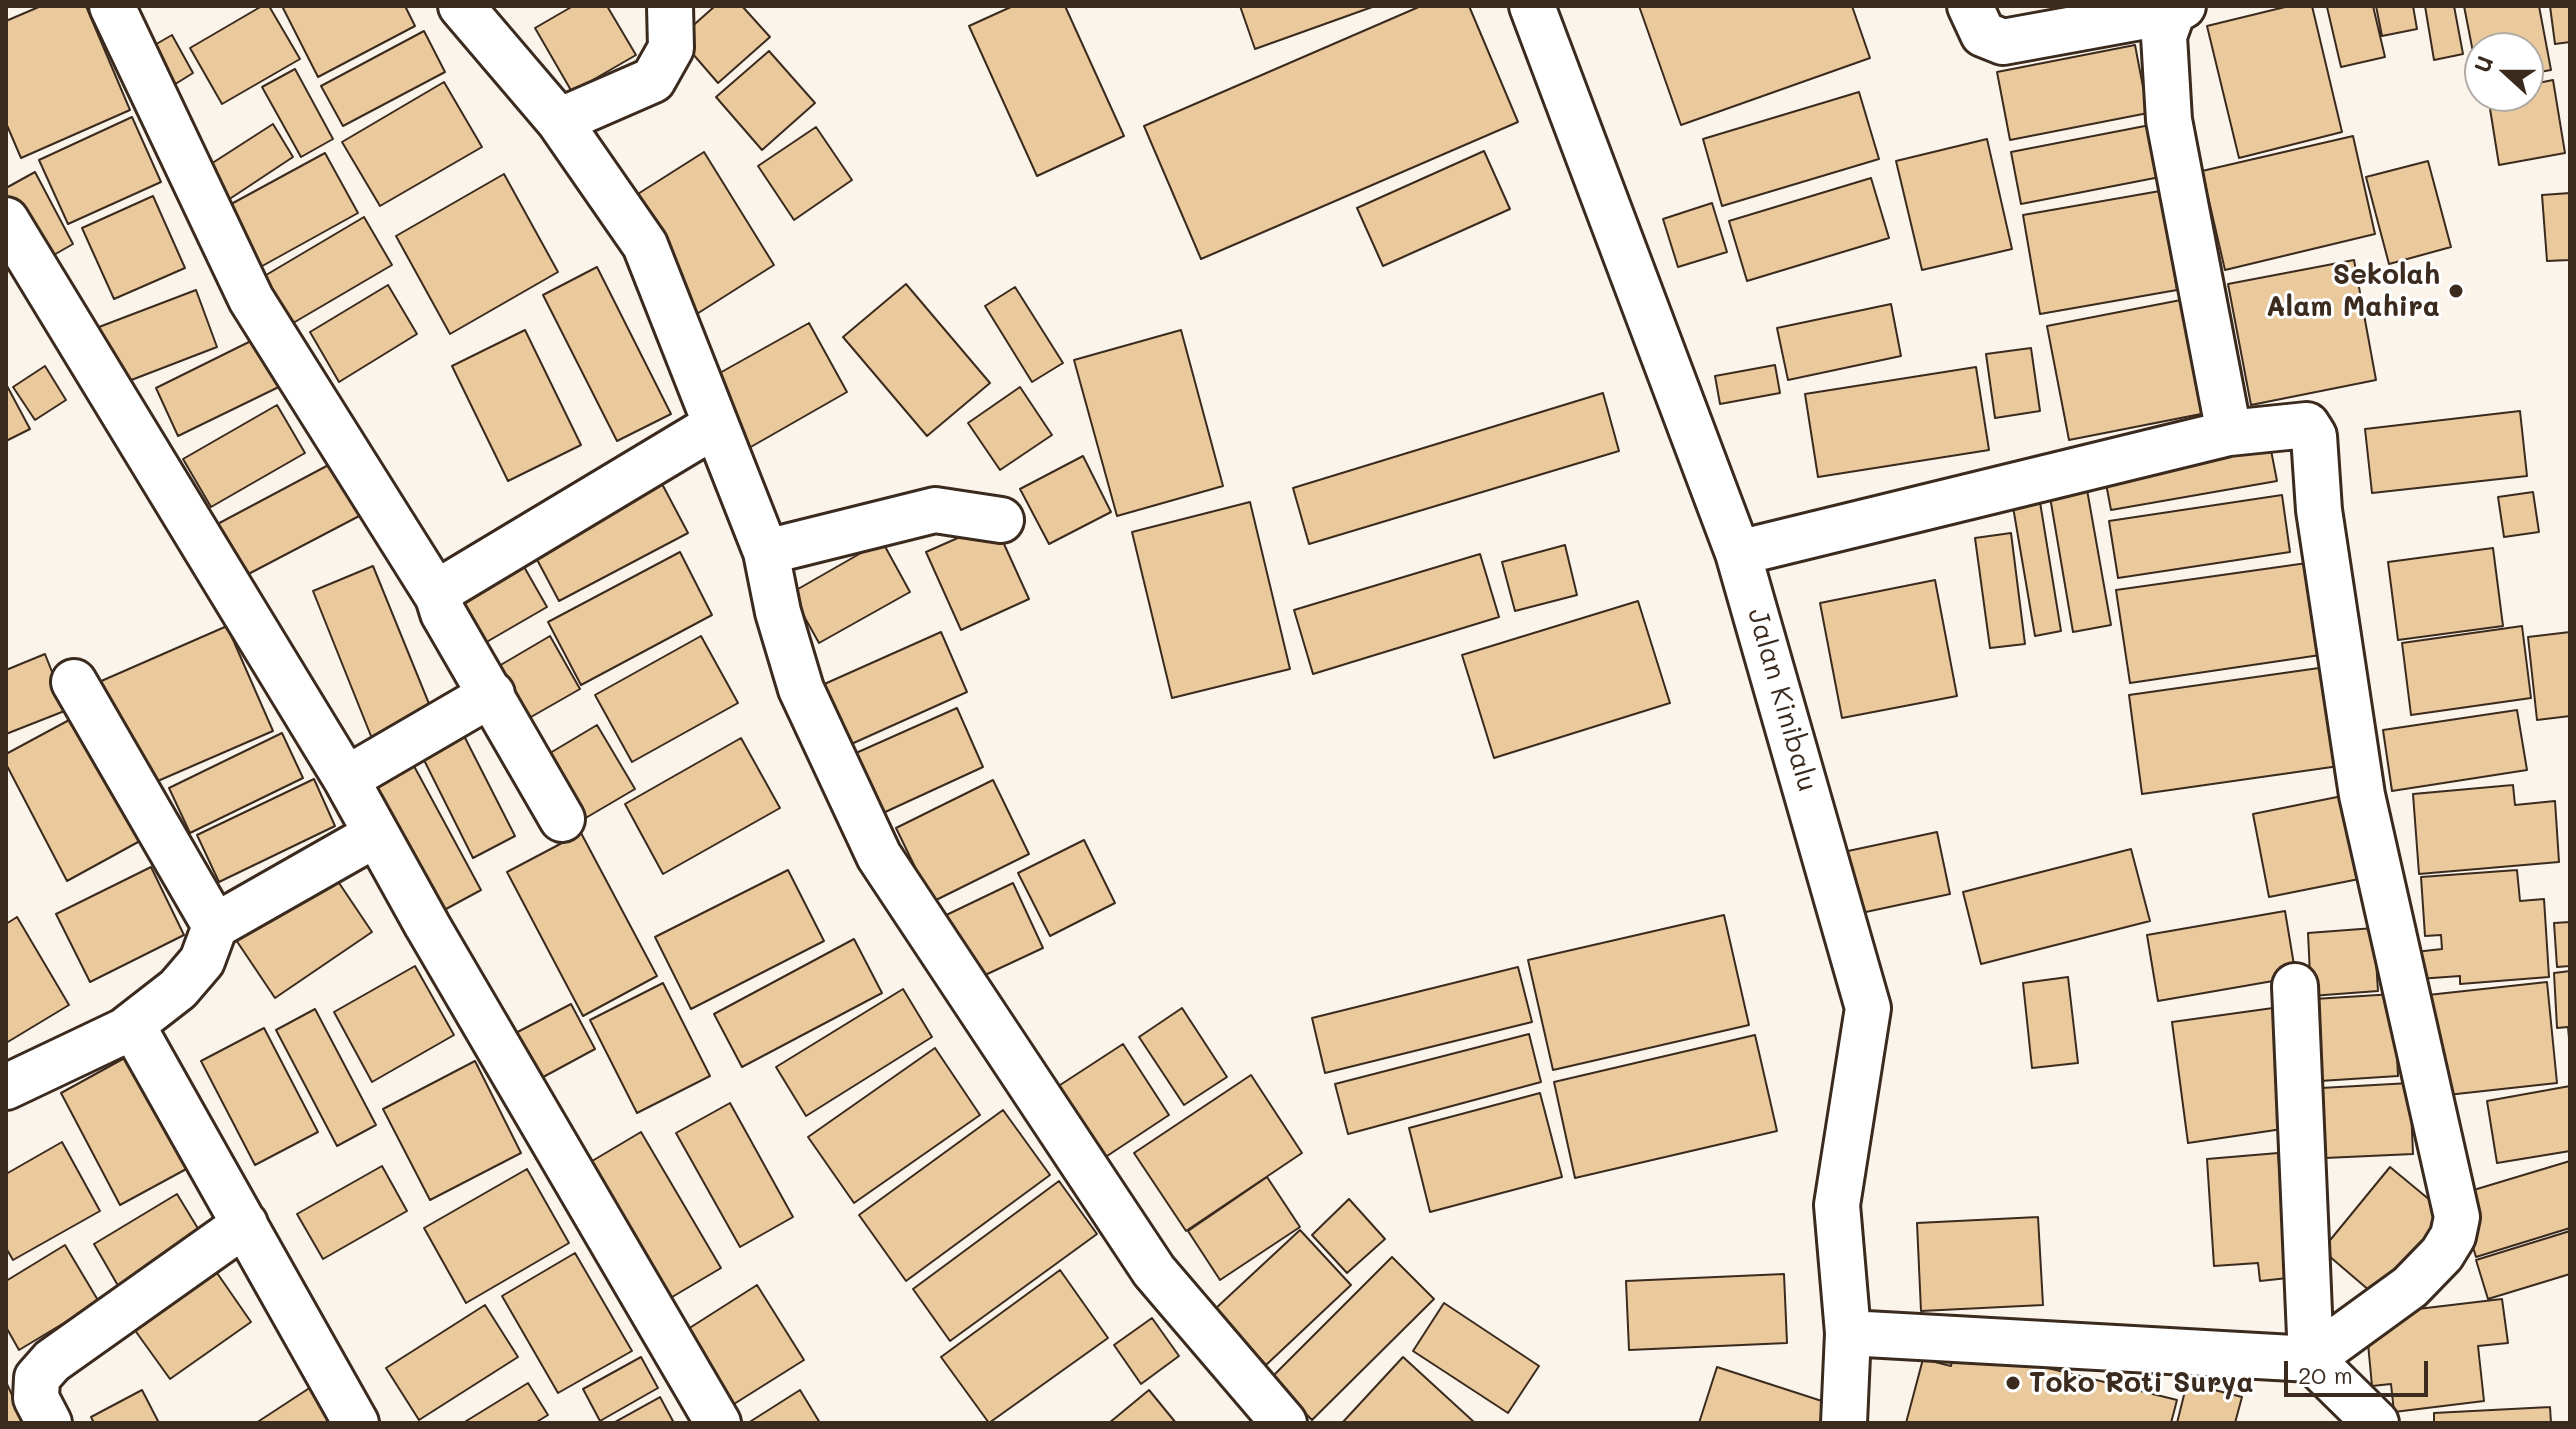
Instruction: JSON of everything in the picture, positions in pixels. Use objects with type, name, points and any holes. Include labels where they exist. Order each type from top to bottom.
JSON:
[{"type":"street","points":[[112,6],[251,299],[438,597],[443,613],[562,819]]},
{"type":"street","points":[[461,6],[559,121],[645,245],[766,552],[778,612],[801,689],[879,856],[1154,1271],[1284,1423]]},
{"type":"street","points":[[559,121],[653,80],[671,48],[670,6]]},
{"type":"street","name":"Jalan Kinibalu","points":[[1532,6],[1738,553],[1868,1008],[1837,1205],[1848,1333],[1844,1423]]},
{"type":"street","points":[[1970,6],[1983,34],[2003,42],[2178,9]]},
{"type":"street","points":[[2178,9],[2164,36],[2169,120],[2229,433]]},
{"type":"street","points":[[6,220],[346,779],[375,835],[718,1423]]},
{"type":"street","points":[[1738,553],[2229,433],[2307,425],[2314,436],[2323,540],[2362,795],[2457,1217],[2453,1236],[2442,1254],[2410,1287],[2311,1359],[1848,1333]]},
{"type":"street","points":[[438,597],[446,587],[714,426]]},
{"type":"street","points":[[766,552],[935,510],[1001,520]]},
{"type":"street","points":[[74,682],[215,926]]},
{"type":"street","points":[[346,779],[492,694]]},
{"type":"street","points":[[6,1087],[124,1031],[178,989],[202,961],[215,926],[375,835]]},
{"type":"street","points":[[2295,986],[2311,1359],[2376,1423]]},
{"type":"street","points":[[124,1031],[140,1039],[356,1423]]},
{"type":"street","points":[[49,1423],[36,1398],[37,1378],[52,1361],[245,1224]]},
{"type":"building","points":[[41,6],[86,6],[130,110],[21,158],[6,123],[6,21]]},
{"type":"building","points":[[262,6],[269,6],[300,59],[222,104],[190,48]]},
{"type":"building","points":[[282,6],[405,6],[415,26],[318,77]]},
{"type":"building","points":[[573,6],[607,6],[636,55],[572,92],[535,28]]},
{"type":"building","points":[[715,6],[742,6],[770,37],[718,83],[679,38]]},
{"type":"building","points":[[1013,6],[1065,6],[1124,136],[1037,176],[969,26]]},
{"type":"building","points":[[1240,6],[1375,6],[1255,49]]},
{"type":"building","points":[[1421,6],[1469,6],[1518,122],[1201,259],[1144,126]]},
{"type":"building","points":[[1639,6],[1852,6],[1870,58],[1681,125]]},
{"type":"building","points":[[2289,6],[2312,6],[2342,132],[2239,158],[2207,26]]},
{"type":"building","points":[[2373,6],[2385,57],[2341,67],[2327,7]]},
{"type":"building","points":[[2376,6],[2413,6],[2417,29],[2382,36]]},
{"type":"building","points":[[2425,6],[2454,6],[2463,54],[2434,60]]},
{"type":"building","points":[[2464,6],[2539,6],[2544,32],[2469,32]]},
{"type":"building","points":[[2550,6],[2570,6],[2570,42],[2555,44]]},
{"type":"building","points":[[424,31],[445,72],[343,126],[321,86]]},
{"type":"building","points":[[2544,33],[2551,70],[2544,71]]},
{"type":"building","points":[[172,35],[193,73],[161,93],[139,54]]},
{"type":"building","points":[[2135,45],[2148,113],[2010,140],[1997,72]]},
{"type":"building","points":[[769,51],[815,103],[762,150],[716,97]]},
{"type":"building","points":[[295,69],[333,139],[301,157],[262,87]]},
{"type":"building","points":[[2553,80],[2565,153],[2499,165],[2491,112],[2544,112],[2544,82]]},
{"type":"building","points":[[444,82],[482,147],[380,206],[342,142]]},
{"type":"building","points":[[1859,92],[1879,159],[1722,206],[1703,139]]},
{"type":"building","points":[[132,117],[161,182],[68,224],[39,160]]},
{"type":"building","points":[[273,124],[293,157],[222,204],[200,171]]},
{"type":"building","points":[[2150,125],[2160,177],[2021,204],[2011,152]]},
{"type":"building","points":[[816,127],[852,180],[794,220],[758,166]]},
{"type":"building","points":[[2353,136],[2375,234],[2225,270],[2202,171]]},
{"type":"building","points":[[1987,139],[2012,249],[1922,270],[1896,161]]},
{"type":"building","points":[[1484,151],[1510,209],[1383,266],[1357,208]]},
{"type":"building","points":[[704,152],[774,265],[692,317],[622,204]]},
{"type":"building","points":[[325,153],[358,213],[255,270],[222,209]]},
{"type":"building","points":[[2428,161],[2451,247],[2389,264],[2366,177]]},
{"type":"building","points":[[35,172],[73,244],[38,264],[6,204],[6,188]]},
{"type":"building","points":[[504,174],[558,272],[450,334],[396,236]]},
{"type":"building","points":[[1871,178],[1889,238],[1747,281],[1729,221]]},
{"type":"building","points":[[2160,191],[2177,290],[2040,314],[2023,215]]},
{"type":"building","points":[[2570,193],[2570,260],[2547,261],[2542,195]]},
{"type":"building","points":[[153,196],[185,268],[114,299],[82,228]]},
{"type":"building","points":[[1712,203],[1727,252],[1678,267],[1663,219]]},
{"type":"building","points":[[364,217],[392,265],[288,326],[261,278]]},
{"type":"building","points":[[2354,260],[2376,380],[2251,405],[2228,284]]},
{"type":"building","points":[[597,267],[671,414],[617,441],[543,295]]},
{"type":"building","points":[[906,284],[990,383],[927,436],[843,337]]},
{"type":"building","points":[[388,285],[417,334],[339,382],[310,332]]},
{"type":"building","points":[[1015,287],[1063,363],[1032,382],[985,306]]},
{"type":"building","points":[[196,290],[217,347],[121,384],[99,327]]},
{"type":"building","points":[[2186,299],[2206,413],[2069,440],[2047,326]]},
{"type":"building","points":[[1891,304],[1901,356],[1788,380],[1777,328]]},
{"type":"building","points":[[809,323],[847,392],[749,448],[709,379]]},
{"type":"building","points":[[525,330],[581,445],[508,481],[452,366]]},
{"type":"building","points":[[1181,330],[1223,486],[1117,516],[1074,360]]},
{"type":"building","points":[[265,334],[289,382],[178,436],[156,388]]},
{"type":"building","points":[[2031,348],[2040,411],[1995,418],[1986,354]]},
{"type":"building","points":[[1775,365],[1780,393],[1720,404],[1715,376]]},
{"type":"building","points":[[45,366],[66,400],[35,420],[13,387]]},
{"type":"building","points":[[1976,367],[1989,450],[1818,477],[1805,394]]},
{"type":"building","points":[[6,384],[30,429],[6,441]]},
{"type":"building","points":[[1020,387],[1052,435],[1000,470],[968,423]]},
{"type":"building","points":[[1603,393],[1619,451],[1309,544],[1293,488]]},
{"type":"building","points":[[277,405],[305,453],[211,507],[183,459]]},
{"type":"building","points":[[2520,411],[2527,476],[2372,493],[2365,429]]},
{"type":"building","points":[[2270,445],[2277,481],[2111,510],[2104,473]]},
{"type":"building","points":[[1083,456],[1111,512],[1049,544],[1020,489]]},
{"type":"building","points":[[336,461],[363,514],[237,580],[210,528]]},
{"type":"building","points":[[661,482],[688,533],[559,601],[533,552]]},
{"type":"building","points":[[2086,484],[2111,625],[2073,632],[2049,491]]},
{"type":"building","points":[[2533,492],[2539,532],[2504,537],[2498,497]]},
{"type":"building","points":[[2282,495],[2290,552],[2118,578],[2109,521]]},
{"type":"building","points":[[2039,496],[2061,631],[2035,636],[2012,501]]},
{"type":"building","points":[[1250,502],[1290,669],[1172,698],[1132,532]]},
{"type":"building","points":[[994,522],[1029,599],[961,630],[926,552]]},
{"type":"building","points":[[2011,533],[2025,644],[1990,648],[1975,538]]},
{"type":"building","points":[[882,541],[910,592],[819,643],[791,593]]},
{"type":"building","points":[[1565,545],[1577,595],[1515,611],[1502,562]]},
{"type":"building","points":[[2493,548],[2503,626],[2398,640],[2388,562]]},
{"type":"building","points":[[680,552],[712,615],[581,685],[548,622]]},
{"type":"building","points":[[1480,554],[1499,617],[1313,674],[1294,610]]},
{"type":"building","points":[[519,558],[547,607],[471,651],[443,602]]},
{"type":"building","points":[[2314,562],[2327,654],[2130,683],[2116,590]]},
{"type":"building","points":[[373,566],[434,716],[373,741],[313,591]]},
{"type":"building","points":[[1935,580],[1957,696],[1842,718],[1820,603]]},
{"type":"building","points":[[1638,601],[1670,703],[1494,758],[1462,655]]},
{"type":"building","points":[[227,626],[273,731],[144,787],[99,682]]},
{"type":"building","points":[[2522,626],[2531,698],[2411,715],[2402,643]]},
{"type":"building","points":[[941,632],[967,692],[838,750],[811,690]]},
{"type":"building","points":[[2570,632],[2570,716],[2537,720],[2528,637]]},
{"type":"building","points":[[550,636],[580,689],[517,725],[487,673]]},
{"type":"building","points":[[701,636],[738,703],[632,762],[595,695]]},
{"type":"building","points":[[45,654],[67,710],[6,734],[6,670]]},
{"type":"building","points":[[2326,667],[2339,766],[2142,794],[2129,695]]},
{"type":"building","points":[[957,708],[983,767],[883,813],[856,753]]},
{"type":"building","points":[[2517,710],[2527,770],[2392,791],[2383,730]]},
{"type":"building","points":[[84,712],[149,836],[67,881],[6,764],[6,754]]},
{"type":"building","points":[[597,725],[635,789],[572,826],[535,762]]},
{"type":"building","points":[[460,728],[515,836],[473,858],[419,750]]},
{"type":"building","points":[[282,733],[303,778],[190,833],[169,788]]},
{"type":"building","points":[[741,738],[780,808],[663,874],[625,804]]},
{"type":"building","points":[[408,755],[481,890],[435,915],[363,781]]},
{"type":"building","points":[[314,779],[335,826],[219,882],[197,835]]},
{"type":"building","points":[[993,780],[1029,854],[932,902],[896,828]]},
{"type":"building","points":[[2513,785],[2515,805],[2555,801],[2559,862],[2419,874],[2413,794]]},
{"type":"building","points":[[2352,794],[2369,877],[2269,897],[2253,814]]},
{"type":"building","points":[[1937,832],[1950,894],[1847,916],[1834,854]]},
{"type":"building","points":[[581,833],[657,976],[583,1016],[507,872]]},
{"type":"building","points":[[1084,840],[1115,903],[1050,936],[1018,873]]},
{"type":"building","points":[[2131,849],[2150,921],[1981,964],[1963,892]]},
{"type":"building","points":[[151,867],[184,935],[90,982],[56,914]]},
{"type":"building","points":[[329,868],[372,932],[275,998],[232,934]]},
{"type":"building","points":[[788,870],[824,941],[691,1009],[655,937]]},
{"type":"building","points":[[2517,870],[2520,901],[2544,899],[2549,977],[2460,984],[2460,976],[2418,979],[2415,952],[2442,949],[2441,935],[2425,936],[2421,877]]},
{"type":"building","points":[[1013,883],[1043,948],[968,983],[938,919]]},
{"type":"building","points":[[2285,911],[2296,977],[2158,1001],[2147,935]]},
{"type":"building","points":[[1724,915],[1749,1025],[1553,1070],[1528,960]]},
{"type":"building","points":[[17,917],[69,1005],[6,1043],[6,924]]},
{"type":"building","points":[[2570,922],[2570,966],[2557,967],[2554,923]]},
{"type":"building","points":[[2374,928],[2378,991],[2311,996],[2308,933]]},
{"type":"building","points":[[854,939],[882,993],[742,1067],[714,1014]]},
{"type":"building","points":[[415,966],[454,1035],[372,1082],[334,1012]]},
{"type":"building","points":[[1518,967],[1532,1022],[1325,1073],[1312,1018]]},
{"type":"building","points":[[2570,971],[2570,1049],[2568,1027],[2557,1028],[2554,973]]},
{"type":"building","points":[[2068,977],[2078,1063],[2032,1068],[2023,983]]},
{"type":"building","points":[[2547,982],[2557,1083],[2438,1096],[2428,995]]},
{"type":"building","points":[[663,983],[710,1076],[637,1113],[590,1020]]},
{"type":"building","points":[[903,989],[932,1037],[806,1116],[776,1067]]},
{"type":"building","points":[[2394,994],[2398,1076],[2320,1081],[2314,999]]},
{"type":"building","points":[[571,1004],[595,1049],[534,1082],[510,1036]]},
{"type":"building","points":[[1182,1008],[1227,1077],[1184,1105],[1139,1037]]},
{"type":"building","points":[[2273,1008],[2289,1128],[2188,1143],[2172,1022]]},
{"type":"building","points":[[315,1009],[376,1125],[337,1146],[276,1030]]},
{"type":"building","points":[[264,1028],[318,1132],[255,1165],[201,1061]]},
{"type":"building","points":[[1529,1034],[1541,1082],[1348,1134],[1335,1084]]},
{"type":"building","points":[[1755,1035],[1777,1131],[1575,1178],[1554,1082]]},
{"type":"building","points":[[1123,1044],[1169,1115],[1104,1158],[1057,1087]]},
{"type":"building","points":[[935,1048],[980,1115],[854,1203],[808,1137]]},
{"type":"building","points":[[130,1055],[190,1167],[120,1205],[61,1093]]},
{"type":"building","points":[[475,1061],[521,1153],[430,1200],[383,1109]]},
{"type":"building","points":[[1251,1075],[1302,1153],[1186,1231],[1134,1153]]},
{"type":"building","points":[[2410,1083],[2413,1154],[2325,1158],[2321,1088]]},
{"type":"building","points":[[2570,1086],[2570,1151],[2497,1163],[2487,1101]]},
{"type":"building","points":[[1540,1093],[1562,1177],[1430,1212],[1409,1128]]},
{"type":"building","points":[[730,1103],[793,1217],[740,1247],[676,1133]]},
{"type":"building","points":[[1003,1110],[1050,1175],[906,1281],[859,1215]]},
{"type":"building","points":[[641,1132],[721,1268],[662,1303],[582,1167]]},
{"type":"building","points":[[62,1142],[100,1211],[13,1260],[6,1248],[6,1174]]},
{"type":"building","points":[[2278,1153],[2288,1278],[2260,1281],[2258,1263],[2214,1266],[2207,1159]]},
{"type":"building","points":[[2570,1161],[2570,1228],[2476,1257],[2457,1195]]},
{"type":"building","points":[[382,1166],[407,1211],[323,1259],[297,1214]]},
{"type":"building","points":[[2390,1167],[2454,1220],[2384,1303],[2322,1250]]},
{"type":"building","points":[[527,1169],[569,1243],[466,1303],[424,1228]]},
{"type":"building","points":[[1267,1177],[1300,1227],[1220,1280],[1188,1231]]},
{"type":"building","points":[[1059,1181],[1097,1234],[950,1341],[913,1289]]},
{"type":"building","points":[[177,1194],[208,1245],[124,1296],[94,1244]]},
{"type":"building","points":[[1349,1199],[1385,1239],[1347,1273],[1312,1235]]},
{"type":"building","points":[[2038,1217],[2043,1305],[1921,1311],[1917,1223]]},
{"type":"building","points":[[1300,1230],[1351,1285],[1266,1365],[1215,1309]]},
{"type":"building","points":[[2570,1231],[2570,1274],[2488,1299],[2476,1260]]},
{"type":"building","points":[[65,1245],[99,1302],[19,1350],[6,1327],[6,1281]]},
{"type":"building","points":[[575,1253],[632,1351],[558,1393],[502,1296]]},
{"type":"building","points":[[1392,1257],[1434,1299],[1312,1420],[1271,1378]]},
{"type":"building","points":[[215,1270],[251,1322],[170,1379],[134,1329]]},
{"type":"building","points":[[1060,1270],[1108,1338],[989,1423],[941,1357]]},
{"type":"building","points":[[1784,1274],[1787,1343],[1629,1350],[1626,1281]]},
{"type":"building","points":[[757,1285],[804,1360],[734,1404],[688,1329]]},
{"type":"building","points":[[2502,1299],[2508,1343],[2478,1346],[2484,1401],[2394,1412],[2391,1384],[2372,1386],[2367,1333],[2384,1313]]},
{"type":"building","points":[[1444,1303],[1539,1366],[1508,1413],[1413,1351]]},
{"type":"building","points":[[485,1305],[518,1357],[419,1420],[386,1368]]},
{"type":"building","points":[[1152,1318],[1179,1356],[1141,1384],[1114,1345]]},
{"type":"building","name":"Toko Roti Surya","points":[[1955,1345],[2177,1400],[2171,1423],[1906,1423],[1923,1359],[1951,1366]]},
{"type":"building","points":[[641,1357],[658,1388],[600,1421],[583,1389]]},
{"type":"building","points":[[1403,1357],[1475,1423],[1342,1423]]},
{"type":"building","points":[[1717,1367],[1828,1403],[1821,1423],[1699,1423]]},
{"type":"building","points":[[6,1382],[25,1423],[6,1423]]},
{"type":"building","points":[[528,1383],[548,1415],[535,1423],[463,1423]]},
{"type":"building","points":[[2187,1383],[2242,1397],[2235,1423],[2177,1423]]},
{"type":"building","points":[[311,1387],[334,1423],[256,1423]]},
{"type":"building","points":[[142,1390],[159,1423],[94,1423],[91,1417]]},
{"type":"building","points":[[800,1390],[820,1423],[748,1423]]},
{"type":"building","points":[[1149,1390],[1176,1423],[1109,1423]]},
{"type":"building","points":[[660,1397],[674,1423],[613,1423]]},
{"type":"building","points":[[2550,1407],[2551,1423],[2434,1423],[2434,1413]]},
{"type":"place","name":"Sekolah Alam Mahira","points":[[2456,291]]},
{"type":"place","name":"Toko Roti Surya","points":[[2013,1383]]}]
